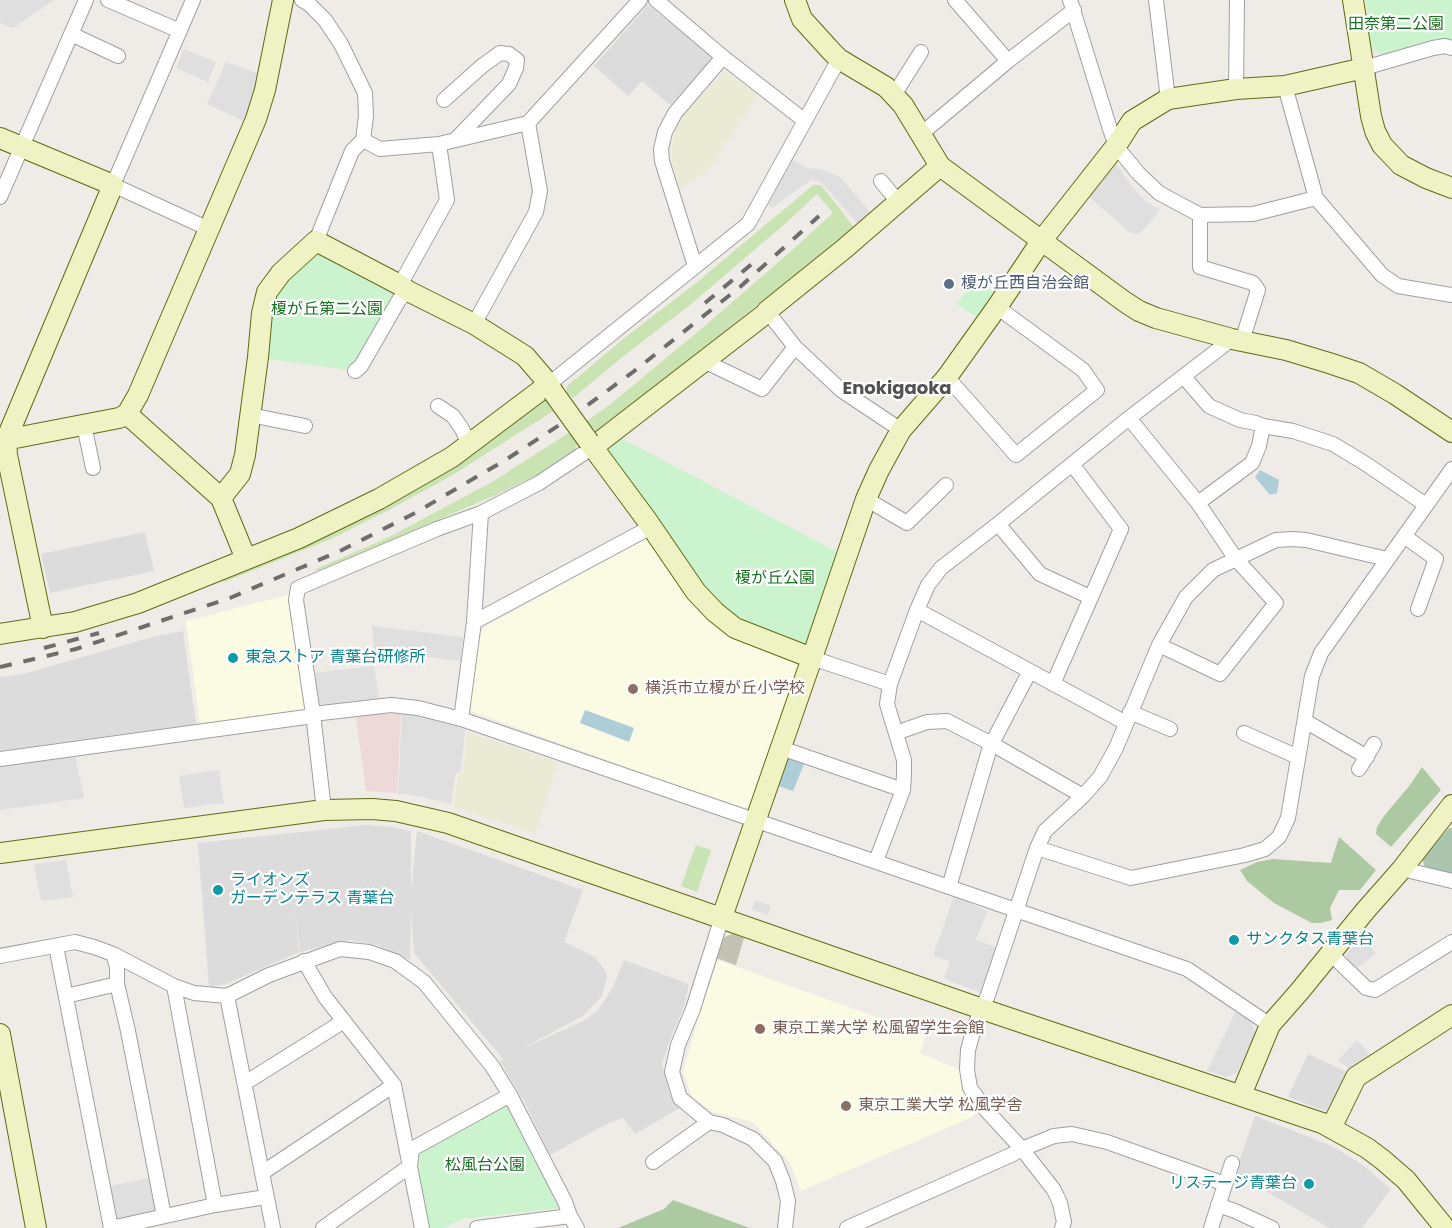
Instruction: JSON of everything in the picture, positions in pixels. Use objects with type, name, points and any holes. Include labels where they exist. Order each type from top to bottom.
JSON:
[{"type":"street","points":[[0,197],[86,0]]},
{"type":"street","points":[[108,0],[180,31]]},
{"type":"street","points":[[43,628],[3,440],[193,0]]},
{"type":"street","points":[[3,440],[119,418],[127,414],[138,395],[256,119],[266,90],[283,0]]},
{"type":"street","points":[[220,498],[240,474],[245,455],[262,313],[267,292],[282,273],[316,241],[352,151],[363,140],[366,116],[365,93],[360,80],[325,20],[302,0]]},
{"type":"street","points":[[363,140],[380,149],[440,144],[528,123],[640,0]]},
{"type":"street","points":[[656,0],[723,57],[805,121]]},
{"type":"street","points":[[795,0],[802,19],[818,38],[839,58],[886,87],[903,105],[940,166],[1125,302],[1156,318],[1237,340],[1286,350],[1359,373],[1452,432]]},
{"type":"street","points":[[955,0],[1008,61]]},
{"type":"street","points":[[1156,0],[1168,99]]},
{"type":"street","points":[[1236,88],[1237,0]]},
{"type":"street","points":[[1353,0],[1371,116],[1382,145],[1401,165],[1452,188]]},
{"type":"street","points":[[921,134],[1072,5],[1116,146],[1138,173],[1160,193],[1200,215],[1253,214],[1316,198]]},
{"type":"street","points":[[71,34],[118,56]]},
{"type":"street","points":[[785,1228],[788,1201],[775,1161],[753,1139],[723,1125],[709,1122],[680,1098],[672,1072],[678,1045],[693,1009],[722,917],[866,499],[901,430],[947,376],[1042,240],[1116,146],[1132,121],[1168,99],[1236,88],[1285,86],[1364,68],[1433,48],[1445,46],[1452,48]]},
{"type":"street","points":[[894,95],[921,52]]},
{"type":"street","points":[[444,100],[500,53],[509,54],[517,60],[509,84],[456,140]]},
{"type":"street","points":[[695,266],[662,161],[661,149],[665,132],[675,113],[723,57]]},
{"type":"street","points":[[0,634],[75,621],[138,603],[299,538],[380,499],[452,457],[551,388],[748,224],[839,58]]},
{"type":"street","points":[[1285,86],[1316,198],[1382,275],[1398,285],[1452,295]]},
{"type":"street","points":[[474,324],[536,212],[540,191],[528,123]]},
{"type":"street","points":[[0,138],[113,185],[209,229]]},
{"type":"street","points":[[355,371],[361,366],[399,300],[447,200],[440,144]]},
{"type":"street","points":[[324,810],[296,600],[298,588],[437,529],[481,513],[539,483],[765,314],[940,166]]},
{"type":"street","points":[[881,181],[898,202]]},
{"type":"street","points":[[876,861],[903,790],[904,760],[887,704],[890,684],[928,585],[940,568],[1129,418],[1184,376],[1237,340],[1258,290],[1253,283],[1200,267],[1200,215]]},
{"type":"street","points":[[316,241],[474,324],[525,356],[551,388],[696,592],[715,612],[735,628],[812,658],[890,684]]},
{"type":"street","points":[[947,376],[1016,455],[1097,390],[1083,370],[997,307]]},
{"type":"street","points":[[767,311],[795,347],[841,390],[901,430]]},
{"type":"street","points":[[705,361],[762,389],[795,347]]},
{"type":"street","points":[[1184,376],[1209,406],[1240,420],[1293,431],[1332,444],[1426,505]]},
{"type":"street","points":[[438,406],[453,416],[470,444]]},
{"type":"street","points":[[127,414],[220,498],[246,559]]},
{"type":"street","points":[[250,415],[305,426]]},
{"type":"street","points":[[1129,418],[1198,503],[1236,559],[1276,603],[1220,674],[1159,645]]},
{"type":"street","points":[[84,425],[93,468]]},
{"type":"street","points":[[1198,503],[1252,463],[1259,446],[1263,426]]},
{"type":"street","points":[[1053,684],[1121,530],[1072,464]]},
{"type":"street","points":[[1037,848],[1131,878],[1245,855],[1265,849],[1279,837],[1287,818],[1312,676],[1321,653],[1452,469]]},
{"type":"street","points":[[866,499],[908,523],[946,485]]},
{"type":"street","points":[[460,719],[474,622],[481,513]]},
{"type":"street","points":[[998,524],[1040,574],[1090,597]]},
{"type":"street","points":[[474,622],[651,527]]},
{"type":"street","points":[[1404,536],[1436,559],[1418,609]]},
{"type":"street","points":[[1062,1228],[1064,1222],[1060,1203],[1053,1190],[1022,1149],[987,1111],[970,1088],[967,1069],[968,1050],[975,1025],[988,995],[1037,848],[1045,831],[1100,777],[1116,748],[1159,645],[1186,597],[1213,570],[1276,540],[1306,540],[1387,559]]},
{"type":"street","points":[[917,610],[1053,684],[1128,718],[1170,729]]},
{"type":"street","points":[[949,887],[992,744],[1030,671]]},
{"type":"street","points":[[0,759],[306,717],[313,714],[391,705],[418,708],[460,719],[1187,969],[1270,1025]]},
{"type":"street","points":[[896,733],[927,722],[947,721],[1083,796]]},
{"type":"street","points":[[1305,721],[1363,763],[1374,744]]},
{"type":"street","points":[[1244,733],[1298,757]]},
{"type":"street","points":[[781,748],[903,790]]},
{"type":"street","points":[[0,854],[324,810],[396,811],[448,823],[982,1009],[1322,1123],[1367,1148],[1406,1180],[1445,1228]]},
{"type":"street","points":[[1241,1095],[1270,1025],[1448,816]]},
{"type":"street","points":[[1402,869],[1452,881]]},
{"type":"street","points":[[0,956],[75,942],[113,954],[174,986],[194,993],[228,996],[268,975],[340,949],[369,952],[395,961],[424,982],[492,1066],[510,1095],[573,1222],[477,1228]]},
{"type":"street","points":[[1330,953],[1366,988],[1375,990],[1452,942]]},
{"type":"street","points":[[56,945],[111,1228],[215,1205],[266,1197]]},
{"type":"street","points":[[113,954],[117,967],[117,984],[164,1216]]},
{"type":"street","points":[[304,962],[325,998],[394,1085],[422,1228]]},
{"type":"street","points":[[66,996],[117,984]]},
{"type":"street","points":[[174,986],[215,1205]]},
{"type":"street","points":[[228,996],[273,1228]]},
{"type":"street","points":[[1331,1128],[1356,1077],[1452,1015]]},
{"type":"street","points":[[245,1083],[344,1021]]},
{"type":"street","points":[[0,1034],[36,1228]]},
{"type":"street","points":[[262,1173],[394,1085]]},
{"type":"street","points":[[323,1228],[410,1166],[412,1149],[510,1095]]},
{"type":"street","points":[[653,1162],[709,1122]]},
{"type":"street","points":[[847,1228],[1054,1136],[1072,1134],[1107,1142],[1224,1184]]},
{"type":"street","points":[[1211,1228],[1232,1163]]},
{"type":"street","points":[[1218,1205],[1272,1228]]},
{"type":"shaded area","points":[[0,0],[54,0],[13,28],[0,23]]},
{"type":"shaded area","points":[[648,5],[714,58],[670,105],[642,81],[628,96],[594,66]]},
{"type":"shaded area","points":[[184,49],[216,62],[208,82],[176,68]]},
{"type":"shaded area","points":[[226,62],[260,74],[250,111],[244,121],[207,104]]},
{"type":"shaded area","points":[[725,71],[758,94],[710,168],[680,189],[672,165],[672,147],[676,127],[694,102]]},
{"type":"shaded area","points":[[792,160],[807,168],[825,170],[841,178],[871,213],[857,223],[821,182],[811,180],[772,208],[768,205]]},
{"type":"shaded area","points":[[1115,162],[1134,189],[1160,210],[1138,234],[1129,232],[1086,194]]},
{"type":"shaded area","points":[[145,532],[154,571],[50,593],[41,554]]},
{"type":"shaded area","name":"横浜市立榎が丘小学校","points":[[650,537],[661,561],[715,622],[790,657],[801,667],[753,804],[744,810],[471,711],[478,636],[484,627]]},
{"type":"shaded area","points":[[291,594],[308,709],[200,724],[186,621]]},
{"type":"shaded area","points":[[372,626],[463,637],[461,661],[374,650]]},
{"type":"shaded area","points":[[183,631],[196,724],[0,751],[0,677],[23,674],[152,637]]},
{"type":"shaded area","points":[[374,666],[379,699],[324,706],[316,701],[313,673]]},
{"type":"shaded area","points":[[402,712],[465,729],[461,771],[455,775],[451,804],[408,794],[398,794]]},
{"type":"shaded area","points":[[401,713],[397,793],[366,791],[356,718],[365,715]]},
{"type":"shaded area","points":[[467,732],[558,762],[535,833],[453,807],[458,774],[463,773]]},
{"type":"shaded area","points":[[75,755],[84,798],[0,810],[0,764]]},
{"type":"shaded area","points":[[219,770],[224,803],[184,808],[179,776]]},
{"type":"shaded area","points":[[366,825],[411,831],[411,892],[417,831],[583,890],[564,942],[595,957],[606,972],[607,978],[602,996],[583,1016],[519,1050],[583,1021],[598,1010],[613,987],[624,960],[689,984],[684,1007],[662,1064],[670,1094],[680,1108],[635,1134],[623,1118],[609,1123],[550,1155],[524,1101],[500,1061],[503,1059],[414,953],[411,908],[410,960],[377,945],[350,940],[300,952],[294,901],[299,952],[226,984],[209,987],[198,843]]},
{"type":"shaded area","points":[[1449,828],[1452,828],[1452,876],[1426,870],[1422,859]]},
{"type":"shaded area","points":[[66,860],[73,897],[41,901],[34,864]]},
{"type":"shaded area","points":[[954,896],[987,911],[976,940],[998,948],[982,993],[944,979],[950,961],[933,956]]},
{"type":"shaded area","points":[[755,900],[771,906],[768,915],[752,909]]},
{"type":"shaded area","points":[[732,934],[744,938],[736,965],[716,958],[722,938]]},
{"type":"shaded area","points":[[1363,935],[1376,954],[1356,969],[1347,961],[1347,954]]},
{"type":"shaded area","points":[[718,960],[926,1035],[920,1053],[960,1070],[967,1098],[977,1112],[972,1117],[801,1191],[790,1163],[753,1122],[713,1112],[692,1096],[683,1072]]},
{"type":"shaded area","points":[[1236,1011],[1252,1022],[1255,1034],[1237,1073],[1227,1077],[1207,1071]]},
{"type":"shaded area","points":[[1357,1040],[1372,1056],[1353,1072],[1338,1060]]},
{"type":"shaded area","points":[[1308,1054],[1347,1072],[1330,1111],[1288,1097]]},
{"type":"shaded area","points":[[1255,1116],[1339,1150],[1363,1165],[1391,1189],[1362,1228],[1329,1228],[1235,1173]]},
{"type":"shaded area","points":[[150,1178],[158,1213],[118,1222],[110,1186]]},
{"type":"green space","name":"田奈第二公園","points":[[1366,0],[1452,0],[1452,40],[1432,40],[1382,55],[1370,47]]},
{"type":"green space","points":[[813,185],[821,185],[854,227],[598,431],[592,429],[587,421],[707,324],[833,213],[817,194],[690,305],[573,398],[567,393],[566,387]]},
{"type":"green space","name":"榎が丘第二公園","points":[[316,241],[400,285],[399,300],[355,371],[262,358],[262,313]]},
{"type":"green space","points":[[976,281],[995,293],[977,317],[956,304]]},
{"type":"green space","points":[[546,400],[555,410],[451,476],[331,539],[224,582],[222,579],[539,401]]},
{"type":"green space","points":[[570,432],[578,443],[574,453],[541,473],[498,494],[317,571],[316,569],[387,538],[492,482]]},
{"type":"green space","name":"榎が丘公園","points":[[619,437],[841,554],[807,648],[762,633],[721,608],[606,456],[611,444]]},
{"type":"green space","points":[[1422,767],[1441,790],[1391,847],[1376,834],[1377,827]]},
{"type":"green space","points":[[1339,837],[1376,870],[1360,890],[1339,890],[1330,908],[1332,920],[1312,923],[1274,903],[1247,881],[1240,870],[1257,862],[1273,859],[1331,863]]},
{"type":"green space","points":[[696,845],[711,850],[697,892],[681,886]]},
{"type":"green space","name":"松風台公園","points":[[510,1095],[560,1208],[462,1219],[443,1228],[421,1228],[412,1149]]},
{"type":"green space","points":[[673,1200],[750,1228],[618,1228],[664,1209]]},
{"type":"water","points":[[1260,470],[1279,480],[1277,493],[1270,495],[1255,477]]},
{"type":"water","points":[[585,710],[634,728],[629,742],[580,723]]},
{"type":"water","points":[[790,758],[804,764],[793,791],[776,785],[784,761]]},
{"type":"railway","points":[[0,667],[76,649],[230,598],[342,550],[415,513],[507,459],[567,420],[633,372],[740,287],[819,216]]},
{"type":"railway","points":[[705,303],[753,263]]},
{"type":"railway","points":[[44,648],[99,633]]},
{"type":"place","name":"榎が丘西自治会館","points":[[949,284]]},
{"type":"place","name":"東急ストア 青葉台研修所","points":[[233,658]]},
{"type":"place","name":"横浜市立榎が丘小学校","points":[[633,689]]},
{"type":"place","name":"ライオンズ ガーデンテラス 青葉台","points":[[218,890]]},
{"type":"place","name":"サンクタス青葉台","points":[[1234,940]]},
{"type":"place","name":"東京工業大学 松風留学生会館","points":[[760,1029]]},
{"type":"place","name":"東京工業大学 松風学舎","points":[[846,1106]]},
{"type":"place","name":"リステージ青葉台","points":[[1309,1184]]},
{"type":"district","name":"Enokigaoka","points":[[897,389]]}]
